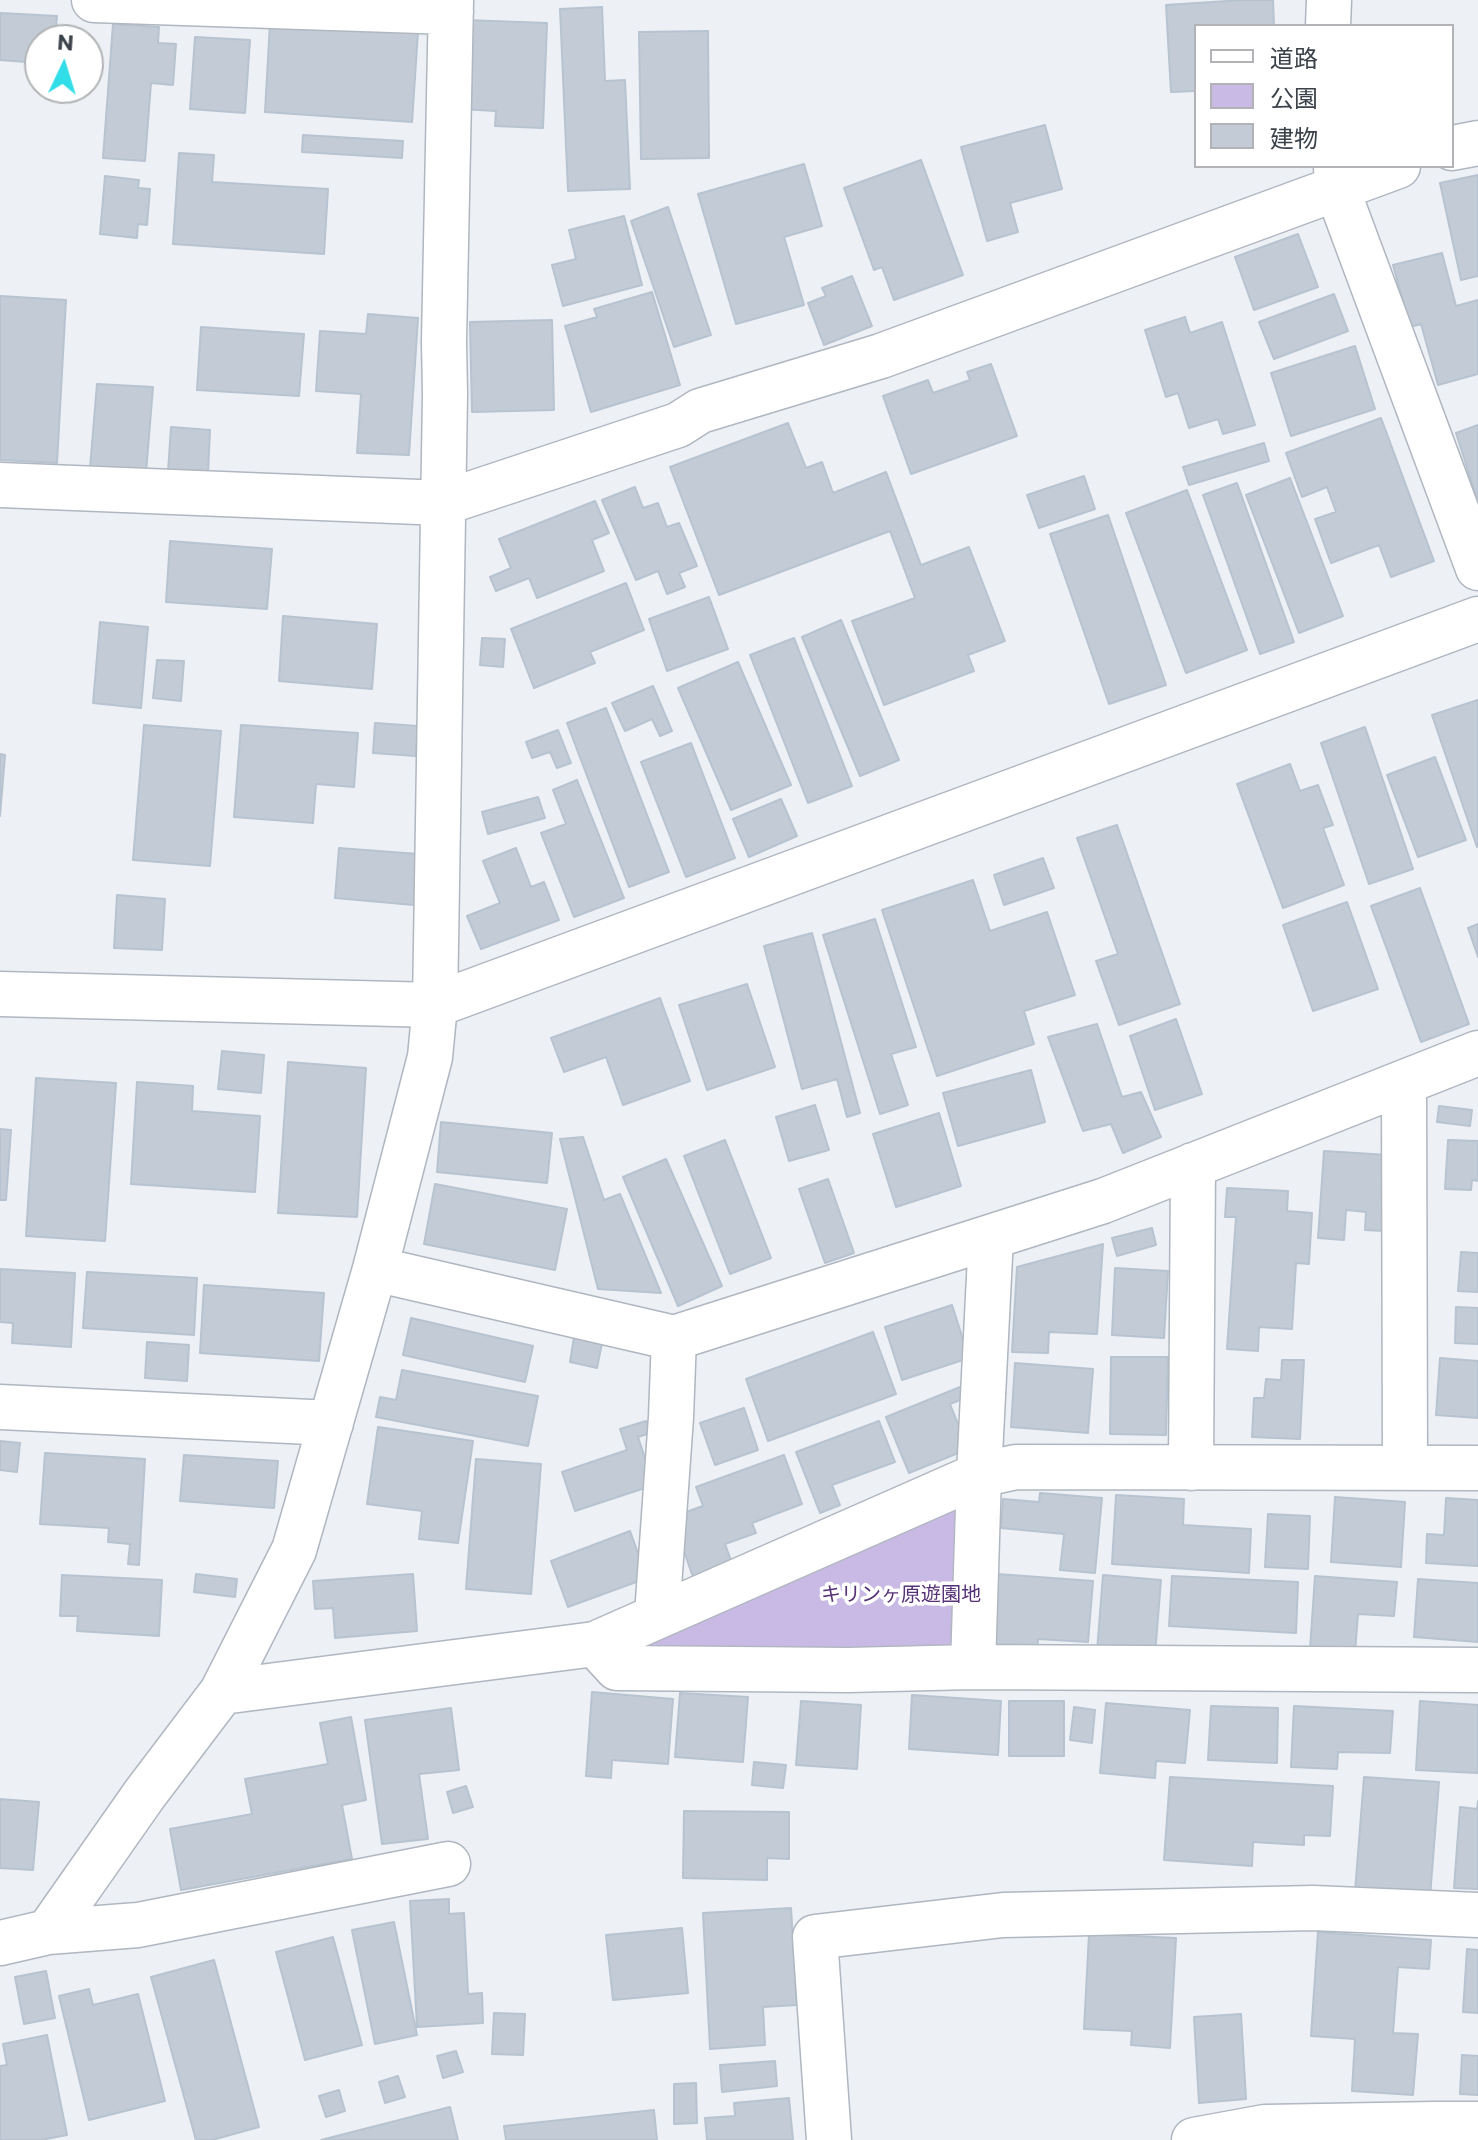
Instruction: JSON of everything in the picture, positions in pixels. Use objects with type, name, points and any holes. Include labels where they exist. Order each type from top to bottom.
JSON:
[{"type":"street","points":[[48,1932],[144,1795],[222,1692],[294,1550],[375,1269],[430,1057],[435,1005],[451,6],[94,0]]},
{"type":"street","points":[[1328,24],[1329,0]]},
{"type":"street","points":[[1454,148],[1478,143]]},
{"type":"street","points":[[0,485],[443,503],[678,425],[700,411],[881,356],[1336,178],[1388,168]]},
{"type":"street","points":[[1336,178],[1478,568]]},
{"type":"street","points":[[0,994],[435,1005],[1478,619]]},
{"type":"street","points":[[375,1269],[674,1338],[1103,1201],[1478,1053]]},
{"type":"street","points":[[1404,1083],[1405,1468]]},
{"type":"street","points":[[1191,1468],[1193,1165]]},
{"type":"street","points":[[973,1667],[991,1237]]},
{"type":"street","points":[[657,1615],[674,1338]]},
{"type":"street","points":[[0,1407],[331,1423]]},
{"type":"street","points":[[222,1692],[595,1644],[979,1475],[1016,1467],[1478,1468]]},
{"type":"street","points":[[595,1644],[617,1668],[1478,1670]]},
{"type":"street","points":[[0,1943],[48,1932],[138,1925],[448,1864]]},
{"type":"street","points":[[829,2140],[815,1937],[1003,1915],[1313,1908],[1478,1915]]},
{"type":"street","points":[[1194,2140],[1265,2127],[1434,2132],[1478,2124]]},
{"type":"green space","name":"キリンヶ原遊園地","points":[[967,1498],[960,1654],[654,1656],[648,1640]]},
{"type":"building","points":[[1273,0],[1274,24],[1194,24],[1194,91],[1171,92],[1166,5]]},
{"type":"building","points":[[602,7],[605,81],[625,80],[630,189],[568,191],[560,9]]},
{"type":"building","points":[[0,13],[57,16],[56,24],[24,24],[24,62],[0,60]]},
{"type":"building","points":[[464,20],[547,23],[543,128],[495,126],[496,111],[460,109]]},
{"type":"building","points":[[270,23],[418,32],[412,122],[265,112]]},
{"type":"building","points":[[113,24],[159,27],[158,43],[176,44],[173,85],[151,83],[145,161],[103,158]]},
{"type":"building","points":[[708,31],[709,158],[641,159],[639,32]]},
{"type":"building","points":[[195,37],[250,40],[245,113],[190,109]]},
{"type":"building","points":[[1045,125],[1062,189],[1010,203],[1018,232],[987,241],[961,147]]},
{"type":"building","points":[[303,135],[403,141],[402,158],[302,152]]},
{"type":"building","points":[[179,153],[214,155],[212,182],[328,189],[324,254],[173,244]]},
{"type":"building","points":[[921,160],[963,275],[894,300],[882,267],[874,270],[844,188]]},
{"type":"building","points":[[804,164],[822,226],[784,237],[804,305],[736,324],[698,194]]},
{"type":"building","points":[[1478,175],[1478,276],[1461,280],[1440,183]]},
{"type":"building","points":[[105,176],[139,180],[138,188],[150,189],[147,225],[138,224],[137,238],[100,234]]},
{"type":"building","points":[[668,207],[711,335],[674,347],[631,221]]},
{"type":"building","points":[[624,216],[642,285],[563,306],[552,265],[576,259],[569,230]]},
{"type":"building","points":[[1298,234],[1318,287],[1254,310],[1235,257]]},
{"type":"building","points":[[1442,253],[1456,306],[1478,300],[1478,374],[1438,385],[1421,324],[1410,327],[1393,265]]},
{"type":"building","points":[[852,276],[872,326],[824,345],[808,303],[826,296],[822,288]]},
{"type":"building","points":[[652,292],[680,385],[591,412],[565,326],[597,317],[594,309]]},
{"type":"building","points":[[1334,294],[1348,331],[1274,359],[1259,322]]},
{"type":"building","points":[[0,296],[66,300],[57,463],[0,460]]},
{"type":"building","points":[[368,314],[418,318],[409,455],[357,453],[361,394],[316,391],[320,331],[366,334]]},
{"type":"building","points":[[1185,317],[1190,333],[1222,322],[1255,425],[1223,434],[1218,419],[1189,428],[1178,393],[1166,397],[1145,330]]},
{"type":"building","points":[[552,320],[554,410],[472,412],[470,322]]},
{"type":"building","points":[[201,327],[304,334],[299,396],[197,390]]},
{"type":"building","points":[[1355,346],[1375,409],[1291,436],[1271,373]]},
{"type":"building","points":[[991,364],[1017,436],[911,474],[883,396],[928,380],[933,393],[970,380],[967,372]]},
{"type":"building","points":[[97,384],[153,387],[146,473],[90,468]]},
{"type":"building","points":[[1381,418],[1434,561],[1391,577],[1379,545],[1331,563],[1315,519],[1336,512],[1327,487],[1302,497],[1286,453]]},
{"type":"building","points":[[788,423],[806,468],[822,462],[833,493],[886,472],[921,565],[969,547],[1005,641],[968,655],[974,671],[884,705],[852,621],[915,598],[890,531],[719,595],[670,467]]},
{"type":"building","points":[[1478,425],[1478,502],[1456,433]]},
{"type":"building","points":[[171,427],[210,430],[208,474],[168,472]]},
{"type":"building","points":[[1264,443],[1269,461],[1189,485],[1183,467]]},
{"type":"building","points":[[1084,476],[1095,509],[1039,528],[1027,495]]},
{"type":"building","points":[[1290,478],[1343,616],[1299,633],[1246,495]]},
{"type":"building","points":[[1237,483],[1294,642],[1260,654],[1203,495]]},
{"type":"building","points":[[635,487],[643,508],[658,503],[667,527],[679,523],[697,566],[679,573],[685,587],[667,594],[658,571],[636,580],[602,500]]},
{"type":"building","points":[[1187,490],[1247,650],[1186,673],[1126,513]]},
{"type":"building","points":[[595,501],[609,533],[592,540],[604,571],[537,598],[529,578],[496,591],[490,577],[511,568],[499,539]]},
{"type":"building","points":[[1108,515],[1166,685],[1109,704],[1050,534]]},
{"type":"building","points":[[170,541],[272,549],[267,609],[166,602]]},
{"type":"building","points":[[626,583],[644,630],[590,652],[595,663],[534,688],[511,629]]},
{"type":"building","points":[[709,597],[728,649],[667,671],[649,619]]},
{"type":"building","points":[[283,616],[377,624],[372,689],[279,681]]},
{"type":"building","points":[[841,620],[899,760],[860,776],[802,637]]},
{"type":"building","points":[[100,622],[148,627],[141,708],[93,703]]},
{"type":"building","points":[[482,638],[505,639],[503,667],[480,665]]},
{"type":"building","points":[[794,638],[852,786],[808,803],[750,655]]},
{"type":"building","points":[[157,660],[184,661],[181,701],[153,698]]},
{"type":"building","points":[[738,662],[791,785],[731,810],[678,688]]},
{"type":"building","points":[[653,686],[672,731],[660,736],[652,719],[625,731],[612,703]]},
{"type":"building","points":[[1478,700],[1478,846],[1477,847],[1432,715]]},
{"type":"building","points":[[606,708],[669,872],[629,887],[567,723]]},
{"type":"building","points":[[375,723],[418,726],[416,756],[373,753]]},
{"type":"building","points":[[144,725],[221,731],[210,866],[133,860]]},
{"type":"building","points":[[241,725],[358,733],[354,787],[316,784],[313,823],[234,817]]},
{"type":"building","points":[[1365,727],[1413,869],[1369,884],[1321,743]]},
{"type":"building","points":[[558,730],[571,763],[557,768],[550,752],[532,758],[526,742]]},
{"type":"building","points":[[691,743],[735,858],[686,877],[641,762]]},
{"type":"building","points":[[0,754],[5,755],[0,816]]},
{"type":"building","points":[[1435,757],[1466,840],[1418,857],[1387,775]]},
{"type":"building","points":[[1290,764],[1300,791],[1318,785],[1333,825],[1323,828],[1344,885],[1283,908],[1237,784]]},
{"type":"building","points":[[577,780],[624,898],[574,917],[541,833],[566,824],[553,790]]},
{"type":"building","points":[[538,797],[545,818],[488,834],[482,812]]},
{"type":"building","points":[[781,799],[797,836],[749,857],[733,819]]},
{"type":"building","points":[[1117,825],[1180,1004],[1119,1025],[1096,961],[1118,954],[1077,838]]},
{"type":"building","points":[[339,848],[418,854],[414,905],[335,898]]},
{"type":"building","points":[[516,848],[531,887],[544,882],[559,920],[481,949],[467,916],[500,903],[483,861]]},
{"type":"building","points":[[1043,858],[1054,888],[1004,905],[994,875]]},
{"type":"building","points":[[973,880],[990,931],[1047,912],[1075,995],[1024,1011],[1034,1044],[937,1076],[882,910]]},
{"type":"building","points":[[1420,888],[1469,1024],[1421,1042],[1371,906]]},
{"type":"building","points":[[117,895],[165,899],[162,950],[114,948]]},
{"type":"building","points":[[1347,902],[1378,989],[1313,1011],[1283,925]]},
{"type":"building","points":[[875,919],[916,1047],[891,1054],[908,1105],[880,1114],[823,935]]},
{"type":"building","points":[[1478,924],[1478,957],[1468,928]]},
{"type":"building","points":[[812,933],[860,1113],[847,1117],[837,1079],[802,1089],[764,946]]},
{"type":"building","points":[[747,984],[775,1067],[707,1090],[679,1005]]},
{"type":"building","points":[[660,998],[690,1081],[623,1105],[606,1057],[564,1072],[551,1038]]},
{"type":"building","points":[[1176,1019],[1202,1094],[1155,1110],[1130,1036]]},
{"type":"building","points":[[1097,1024],[1122,1097],[1141,1092],[1161,1137],[1123,1153],[1111,1124],[1083,1131],[1048,1037]]},
{"type":"building","points":[[222,1051],[264,1055],[261,1093],[218,1089]]},
{"type":"building","points":[[288,1062],[366,1068],[357,1217],[278,1213]]},
{"type":"building","points":[[1031,1070],[1045,1122],[958,1146],[943,1093]]},
{"type":"building","points":[[36,1078],[116,1083],[105,1241],[26,1236]]},
{"type":"building","points":[[137,1082],[193,1086],[192,1111],[260,1116],[255,1192],[131,1184]]},
{"type":"building","points":[[815,1105],[829,1150],[789,1161],[776,1117]]},
{"type":"building","points":[[1439,1106],[1472,1110],[1470,1126],[1437,1122]]},
{"type":"building","points":[[939,1113],[961,1186],[896,1207],[873,1134]]},
{"type":"building","points":[[441,1122],[552,1133],[547,1183],[437,1172]]},
{"type":"building","points":[[0,1129],[11,1130],[6,1200],[0,1200]]},
{"type":"building","points":[[583,1137],[604,1200],[620,1194],[661,1293],[598,1289],[560,1139]]},
{"type":"building","points":[[725,1140],[771,1258],[730,1274],[684,1156]]},
{"type":"building","points":[[1448,1140],[1478,1141],[1478,1181],[1472,1180],[1471,1190],[1445,1189]]},
{"type":"building","points":[[1324,1151],[1388,1155],[1383,1231],[1365,1230],[1366,1212],[1346,1210],[1344,1240],[1318,1238]]},
{"type":"building","points":[[666,1159],[722,1286],[678,1306],[623,1177]]},
{"type":"building","points":[[828,1179],[854,1253],[825,1263],[799,1189]]},
{"type":"building","points":[[435,1184],[567,1209],[555,1270],[424,1244]]},
{"type":"building","points":[[1227,1188],[1288,1191],[1287,1211],[1312,1213],[1309,1264],[1296,1263],[1292,1329],[1259,1327],[1258,1351],[1227,1349],[1236,1217],[1225,1217]]},
{"type":"building","points":[[1152,1228],[1156,1245],[1117,1256],[1112,1238]]},
{"type":"building","points":[[1103,1244],[1097,1334],[1049,1332],[1048,1353],[1012,1352],[1017,1267]]},
{"type":"building","points":[[1461,1252],[1478,1253],[1478,1292],[1458,1291]]},
{"type":"building","points":[[1115,1268],[1168,1271],[1164,1338],[1112,1335]]},
{"type":"building","points":[[0,1269],[75,1273],[71,1347],[12,1343],[13,1323],[0,1322]]},
{"type":"building","points":[[87,1272],[197,1278],[194,1335],[83,1328]]},
{"type":"building","points":[[204,1285],[324,1293],[319,1361],[200,1353]]},
{"type":"building","points":[[952,1305],[969,1358],[902,1380],[885,1327]]},
{"type":"building","points":[[1456,1307],[1478,1308],[1478,1344],[1455,1343]]},
{"type":"building","points":[[411,1318],[533,1346],[525,1382],[403,1355]]},
{"type":"building","points":[[873,1332],[896,1394],[768,1441],[746,1379]]},
{"type":"building","points":[[574,1337],[602,1343],[597,1368],[570,1362]]},
{"type":"building","points":[[147,1342],[189,1345],[187,1381],[145,1378]]},
{"type":"building","points":[[1111,1357],[1168,1357],[1166,1435],[1110,1434]]},
{"type":"building","points":[[1440,1358],[1478,1361],[1478,1418],[1436,1415]]},
{"type":"building","points":[[1282,1360],[1304,1360],[1300,1439],[1252,1437],[1254,1398],[1264,1398],[1266,1379],[1281,1380]]},
{"type":"building","points":[[1015,1363],[1093,1369],[1088,1433],[1011,1427]]},
{"type":"building","points":[[402,1370],[538,1396],[528,1446],[376,1417],[380,1397],[396,1400]]},
{"type":"building","points":[[965,1385],[970,1396],[950,1404],[968,1449],[909,1473],[886,1417]]},
{"type":"building","points":[[744,1408],[758,1450],[715,1465],[700,1423]]},
{"type":"building","points":[[646,1421],[650,1433],[638,1437],[654,1485],[575,1511],[562,1472],[627,1450],[620,1429]]},
{"type":"building","points":[[879,1421],[895,1462],[832,1485],[840,1505],[820,1513],[796,1452]]},
{"type":"building","points":[[378,1427],[473,1441],[458,1543],[419,1539],[422,1511],[367,1504]]},
{"type":"building","points":[[0,1441],[20,1443],[17,1472],[0,1470]]},
{"type":"building","points":[[45,1453],[145,1459],[139,1565],[128,1564],[130,1544],[108,1542],[109,1528],[40,1524]]},
{"type":"building","points":[[184,1455],[278,1461],[274,1508],[180,1501]]},
{"type":"building","points":[[784,1455],[802,1504],[752,1523],[756,1533],[725,1544],[732,1563],[693,1577],[672,1517],[703,1506],[696,1487]]},
{"type":"building","points":[[476,1459],[541,1464],[531,1594],[466,1589]]},
{"type":"building","points":[[1040,1493],[1102,1498],[1095,1573],[1060,1570],[1064,1534],[1001,1528],[1003,1499],[1039,1502]]},
{"type":"building","points":[[1116,1495],[1184,1499],[1183,1525],[1251,1529],[1249,1573],[1112,1564]]},
{"type":"building","points":[[1335,1497],[1405,1502],[1401,1567],[1331,1562]]},
{"type":"building","points":[[1446,1498],[1478,1500],[1478,1566],[1426,1563],[1427,1534],[1444,1535]]},
{"type":"building","points":[[1268,1514],[1310,1516],[1308,1569],[1265,1567]]},
{"type":"building","points":[[630,1531],[647,1578],[568,1607],[551,1561]]},
{"type":"building","points":[[196,1574],[237,1579],[235,1597],[194,1592]]},
{"type":"building","points":[[413,1574],[417,1631],[335,1638],[333,1608],[315,1609],[313,1581]]},
{"type":"building","points":[[997,1574],[1093,1581],[1088,1642],[1038,1639],[1037,1654],[991,1650]]},
{"type":"building","points":[[62,1575],[162,1580],[159,1636],[77,1631],[78,1616],[60,1616]]},
{"type":"building","points":[[1103,1575],[1161,1580],[1155,1655],[1097,1651]]},
{"type":"building","points":[[1172,1576],[1298,1582],[1296,1633],[1169,1626]]},
{"type":"building","points":[[1315,1576],[1397,1582],[1394,1616],[1358,1614],[1355,1653],[1310,1649]]},
{"type":"building","points":[[1418,1579],[1478,1583],[1478,1642],[1414,1637]]},
{"type":"building","points":[[592,1692],[673,1699],[668,1764],[612,1760],[611,1778],[586,1776]]},
{"type":"building","points":[[680,1693],[748,1697],[743,1762],[675,1757]]},
{"type":"building","points":[[912,1695],[1001,1701],[998,1755],[909,1749]]},
{"type":"building","points":[[801,1701],[861,1705],[857,1769],[796,1765]]},
{"type":"building","points":[[1009,1701],[1064,1701],[1064,1756],[1009,1756]]},
{"type":"building","points":[[1420,1701],[1478,1705],[1478,1773],[1416,1770]]},
{"type":"building","points":[[1106,1703],[1190,1710],[1185,1763],[1156,1761],[1155,1778],[1100,1773]]},
{"type":"building","points":[[1211,1706],[1278,1708],[1277,1763],[1208,1760]]},
{"type":"building","points":[[1294,1706],[1393,1711],[1390,1753],[1338,1752],[1337,1769],[1291,1767]]},
{"type":"building","points":[[1074,1707],[1095,1710],[1092,1743],[1070,1740]]},
{"type":"building","points":[[451,1708],[459,1770],[419,1774],[428,1839],[382,1844],[365,1720]]},
{"type":"building","points":[[351,1717],[366,1800],[342,1805],[352,1859],[181,1890],[170,1829],[252,1814],[245,1779],[328,1764],[320,1723]]},
{"type":"building","points":[[754,1762],[786,1765],[783,1788],[752,1785]]},
{"type":"building","points":[[1170,1777],[1333,1786],[1330,1836],[1304,1835],[1304,1845],[1253,1842],[1252,1866],[1164,1860]]},
{"type":"building","points":[[1364,1777],[1439,1782],[1430,1897],[1355,1892]]},
{"type":"building","points":[[466,1786],[473,1807],[453,1813],[447,1792]]},
{"type":"building","points":[[0,1799],[39,1802],[33,1870],[0,1868]]},
{"type":"building","points":[[1478,1801],[1478,1889],[1454,1888],[1460,1807],[1477,1809]]},
{"type":"building","points":[[684,1811],[789,1812],[789,1859],[767,1858],[767,1880],[683,1878]]},
{"type":"building","points":[[449,1899],[449,1914],[464,1913],[468,1994],[482,1993],[483,2023],[417,2027],[410,1901]]},
{"type":"building","points":[[791,1908],[797,2005],[763,2007],[765,2045],[710,2049],[703,1913]]},
{"type":"building","points":[[394,1922],[417,2035],[375,2044],[352,1930]]},
{"type":"building","points":[[682,1928],[688,1993],[613,2000],[606,1935]]},
{"type":"building","points":[[1318,1932],[1431,1940],[1429,1969],[1398,1967],[1393,2033],[1418,2034],[1413,2095],[1352,2091],[1355,2039],[1311,2036]]},
{"type":"building","points":[[1089,1934],[1176,1938],[1170,2048],[1131,2045],[1132,2031],[1084,2029]]},
{"type":"building","points":[[333,1937],[362,2045],[305,2060],[276,1952]]},
{"type":"building","points":[[1467,1949],[1478,1950],[1478,2013],[1463,2012]]},
{"type":"building","points":[[214,1960],[259,2127],[212,2140],[196,2140],[151,1977]]},
{"type":"building","points":[[46,1971],[55,2018],[24,2024],[15,1977]]},
{"type":"building","points":[[89,1989],[93,2005],[138,1994],[165,2101],[89,2120],[59,1996]]},
{"type":"building","points":[[494,2013],[525,2014],[523,2055],[492,2054]]},
{"type":"building","points":[[1241,2014],[1246,2099],[1199,2103],[1194,2017]]},
{"type":"building","points":[[47,2035],[67,2135],[41,2140],[0,2140],[0,2066],[7,2065],[3,2044]]},
{"type":"building","points":[[456,2051],[463,2072],[443,2078],[437,2056]]},
{"type":"building","points":[[1462,2055],[1478,2056],[1478,2095],[1460,2094]]},
{"type":"building","points":[[775,2061],[777,2086],[722,2092],[720,2065]]},
{"type":"building","points":[[398,2076],[405,2097],[385,2103],[379,2082]]},
{"type":"building","points":[[696,2083],[697,2123],[674,2124],[674,2084]]},
{"type":"building","points":[[339,2090],[345,2111],[326,2117],[319,2096]]},
{"type":"building","points":[[789,2098],[793,2140],[707,2140],[705,2118],[735,2116],[734,2103]]},
{"type":"building","points":[[450,2107],[458,2140],[321,2140]]},
{"type":"building","points":[[654,2110],[657,2140],[506,2140],[504,2126]]}]
